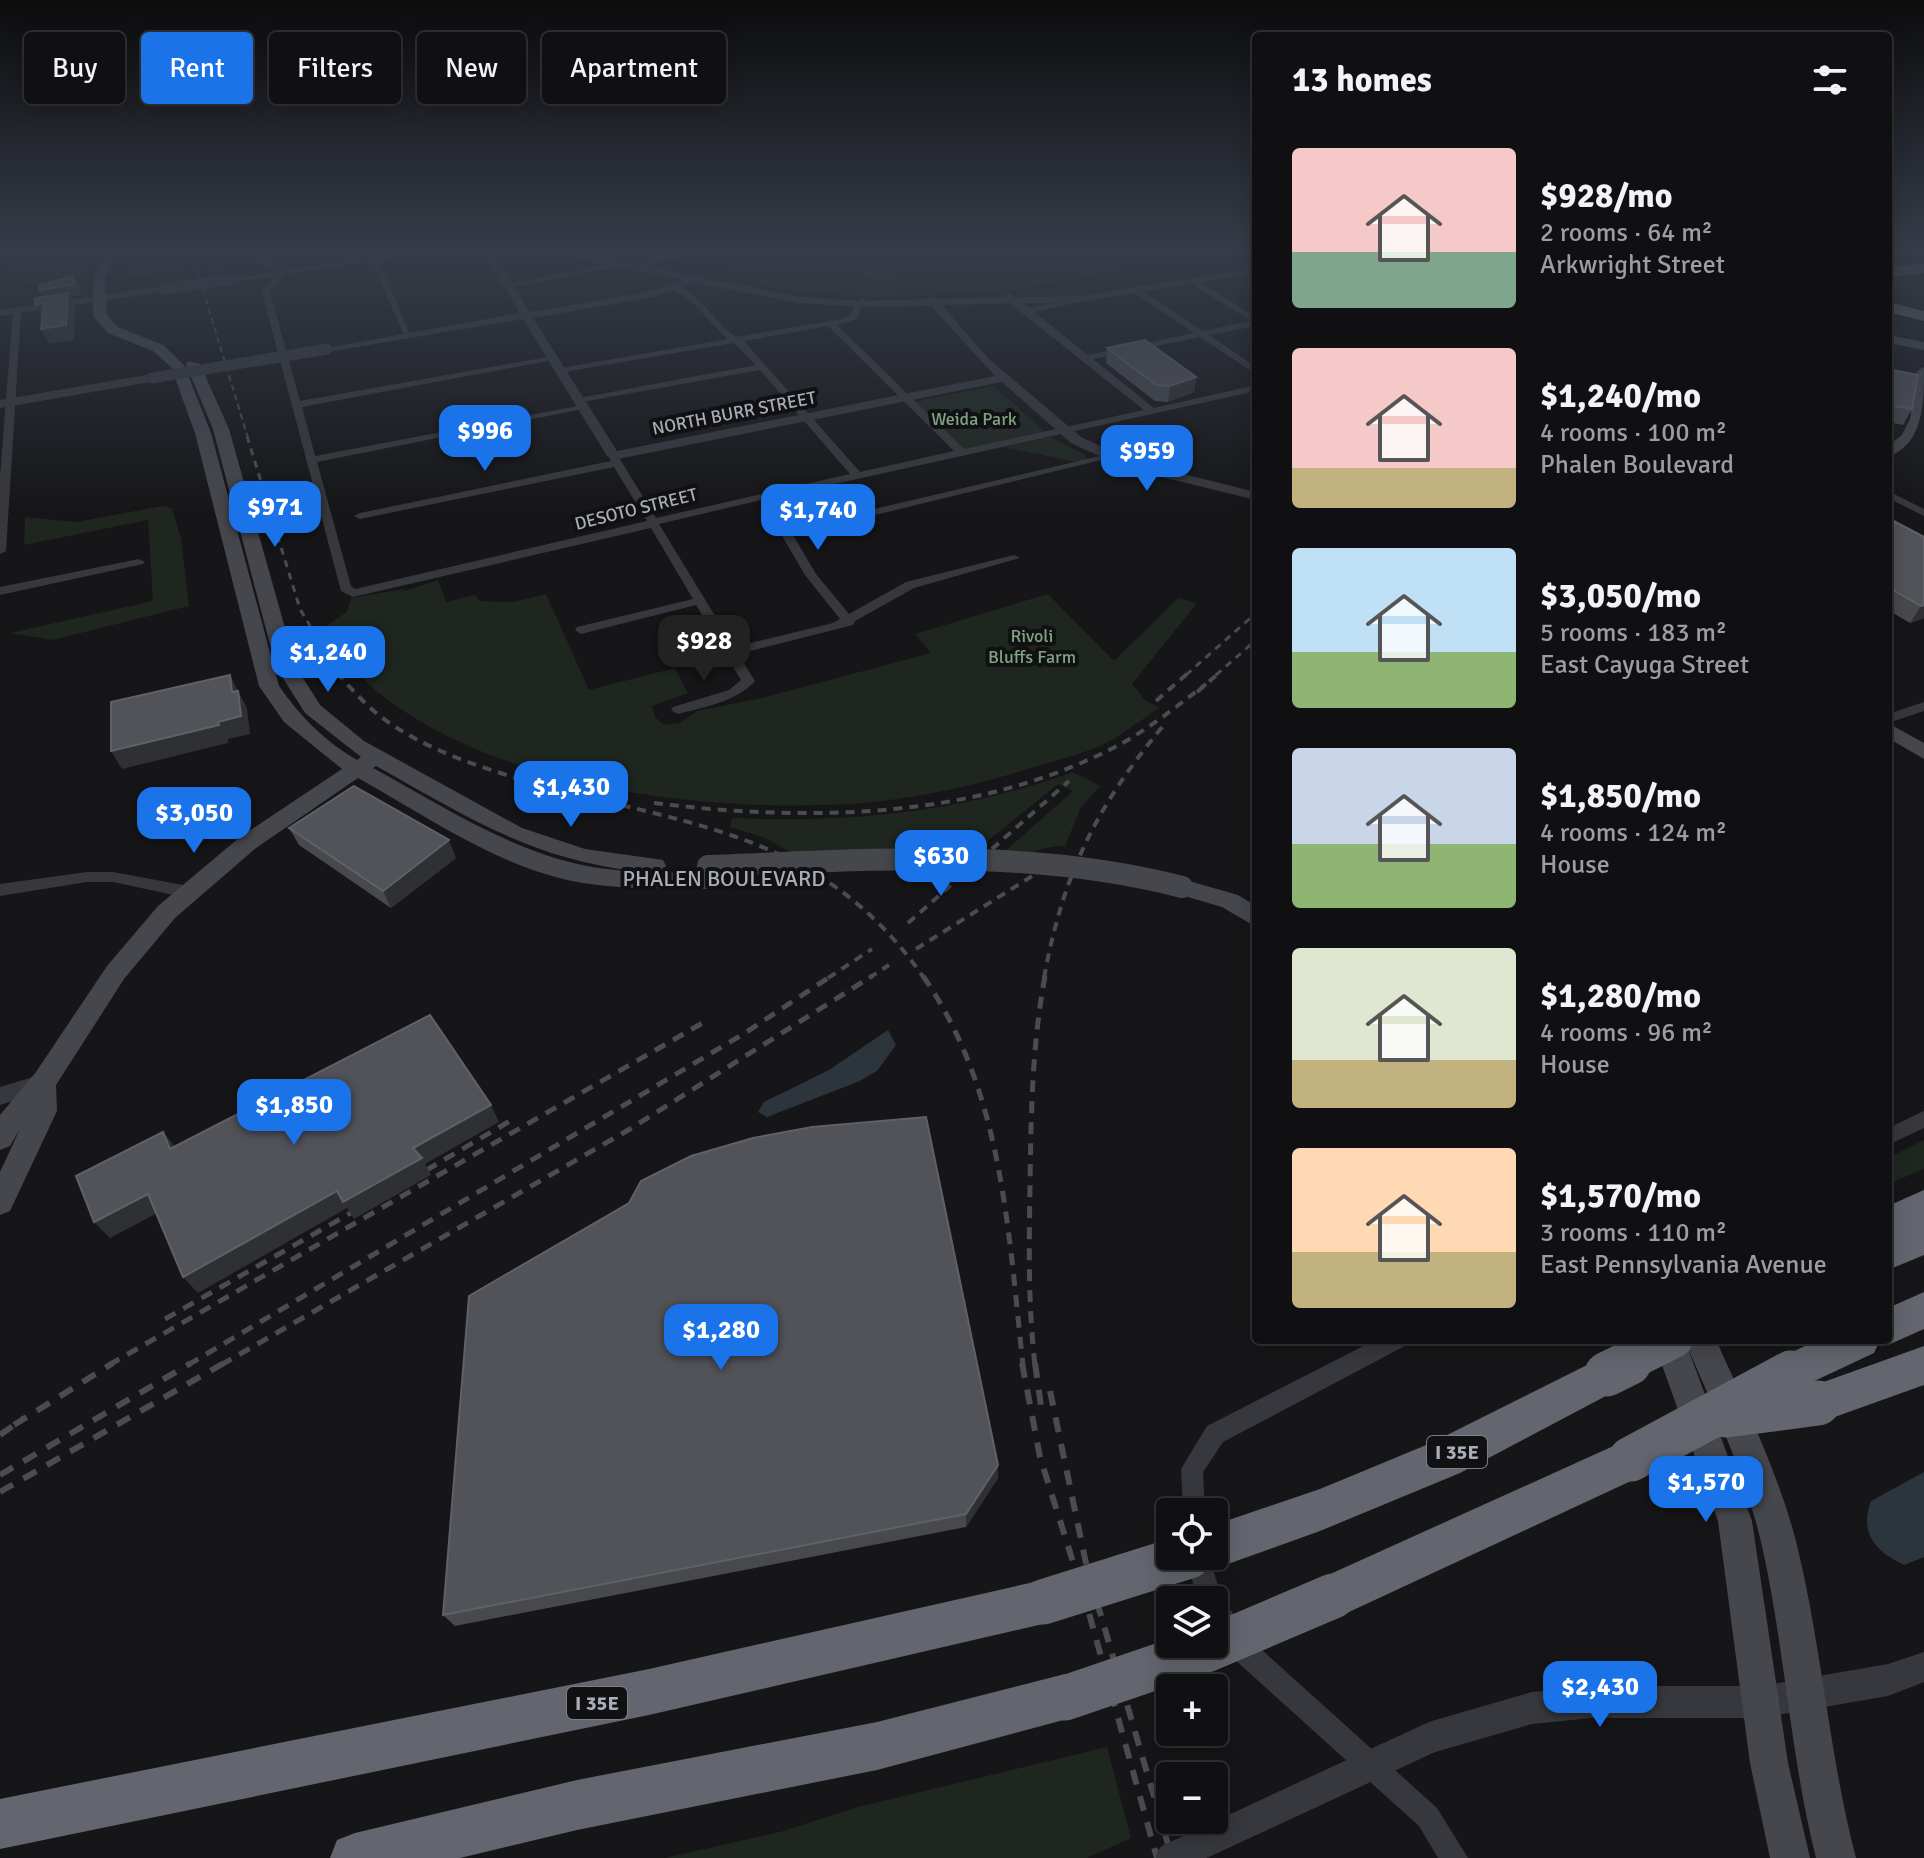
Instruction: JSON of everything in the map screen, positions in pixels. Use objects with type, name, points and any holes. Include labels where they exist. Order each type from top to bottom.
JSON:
[{"type":"highway","points":[[1892,1222],[1924,1206]]},
{"type":"highway","points":[[1892,1251],[1924,1237]]},
{"type":"highway","points":[[1892,1325],[1924,1310]]},
{"type":"highway","name":"I 35E","points":[[1228,1542],[1301,1517],[1445,1458],[1664,1344]]},
{"type":"highway","points":[[355,1858],[577,1805],[877,1746],[1065,1698],[1206,1650],[1333,1596],[1631,1459],[1704,1418],[1852,1344]]},
{"type":"highway","points":[[1704,1418],[1818,1403],[1886,1382],[1924,1365]]},
{"type":"highway","name":"I 35E","points":[[0,1824],[649,1692],[1043,1602],[1156,1566]]},
{"type":"main road","name":"PHALEN BOULEVARD","points":[[157,338],[171,343],[192,362],[221,429],[291,680],[323,721],[368,763],[491,844],[539,863],[614,879],[708,874],[1039,875],[1180,894],[1226,916],[1252,917]]},
{"type":"main road","points":[[1892,340],[1924,346]]},
{"type":"main road","points":[[1892,450],[1903,446],[1916,431],[1921,383]]},
{"type":"main road","points":[[1892,462],[1920,452]]},
{"type":"main road","points":[[1892,732],[1924,752]]},
{"type":"main road","points":[[0,1202],[71,1035],[117,970],[188,892],[254,838],[368,763]]},
{"type":"main road","points":[[3,1119],[43,1097]]},
{"type":"main road","points":[[1673,1344],[1735,1521],[1769,1763],[1790,1858]]},
{"type":"main road","points":[[1702,1344],[1770,1511],[1779,1548],[1818,1788],[1836,1858]]},
{"type":"street","points":[[0,551],[5,403],[14,338]]},
{"type":"street","points":[[278,338],[311,460],[762,367]]},
{"type":"street","points":[[5,403],[392,338]]},
{"type":"street","points":[[540,338],[730,652],[747,686],[678,710]]},
{"type":"street","points":[[728,338],[741,343],[858,477]]},
{"type":"street","points":[[561,371],[747,338]]},
{"type":"street","points":[[844,338],[963,454]]},
{"type":"street","points":[[962,338],[999,378],[1061,432],[1099,456],[1155,476],[1171,476],[1252,495]]},
{"type":"street","points":[[1059,338],[1152,411]]},
{"type":"street","points":[[1085,358],[1184,338]]},
{"type":"street","points":[[1207,338],[1252,368]]},
{"type":"street","points":[[296,405],[553,359]]},
{"type":"street","name":"NORTH BURR STREET","points":[[360,516],[806,417],[999,378]]},
{"type":"street","name":"DESOTO STREET","points":[[311,460],[345,588],[353,593],[1252,389]]},
{"type":"street","points":[[786,533],[1099,456]]},
{"type":"street","points":[[1892,496],[1924,513]]},
{"type":"street","points":[[765,497],[811,575],[849,622]]},
{"type":"street","points":[[730,652],[849,622],[877,601],[910,585],[1014,558]]},
{"type":"street","points":[[0,591],[139,562]]},
{"type":"street","points":[[581,630],[699,601]]},
{"type":"street","points":[[1892,718],[1924,706]]},
{"type":"street","points":[[0,890],[87,877],[113,877],[188,892]]},
{"type":"street","points":[[1892,1135],[1924,1119]]},
{"type":"street","points":[[1193,1498],[1192,1469],[1215,1434],[1388,1344]]},
{"type":"street","points":[[1228,1627],[1242,1649],[1428,1817],[1454,1858]]},
{"type":"street","points":[[1171,1858],[1432,1737],[1502,1714],[1562,1704],[1761,1702],[1888,1680],[1924,1667]]},
{"type":"green space","name":"Weida Park","points":[[994,386],[1046,433],[963,450],[912,402]]},
{"type":"green space","points":[[1050,437],[1085,455],[1086,461],[1080,463],[1004,447]]},
{"type":"green space","points":[[162,506],[172,508],[181,539],[189,606],[53,640],[10,633],[153,601],[148,520],[24,545],[25,517],[76,522]]},
{"type":"green space","name":"Rivoli Bluffs Farm","points":[[438,580],[446,602],[475,595],[479,601],[513,602],[546,594],[589,690],[675,668],[688,693],[652,706],[655,717],[664,725],[680,723],[697,711],[762,698],[931,653],[915,634],[1048,594],[1114,661],[1178,598],[1197,603],[1132,684],[1145,700],[1159,708],[1105,744],[1012,774],[943,791],[873,802],[790,805],[664,797],[600,787],[537,771],[478,750],[423,723],[367,682],[326,626],[347,612],[351,598],[405,591]]},
{"type":"green space","points":[[1073,772],[1100,786],[1081,807],[1065,846],[1029,852],[1004,852],[1073,791],[1058,784],[969,856],[803,859],[763,837],[730,827],[732,818],[819,819],[905,812],[989,797]]},
{"type":"green space","points":[[1924,1140],[1924,1168],[1892,1183],[1892,1156]]},
{"type":"green space","points":[[1107,1747],[1131,1838],[1087,1858],[665,1858],[780,1832],[858,1807]]},
{"type":"shaded area","points":[[888,1030],[896,1045],[877,1071],[860,1081],[767,1117],[758,1112],[764,1102],[829,1070]]},
{"type":"shaded area","points":[[1924,1472],[1924,1557],[1904,1565],[1885,1554],[1872,1540],[1867,1523],[1868,1512],[1871,1501]]},
{"type":"building","points":[[1145,340],[1196,377],[1170,386],[1156,385],[1107,348]]},
{"type":"building","points":[[1892,370],[1918,375],[1912,409],[1892,406]]},
{"type":"building","points":[[1892,520],[1924,537],[1924,605],[1892,589]]},
{"type":"building","points":[[230,675],[232,692],[238,691],[241,716],[218,722],[219,725],[111,751],[111,702]]},
{"type":"building","points":[[354,786],[449,840],[383,891],[289,828]]},
{"type":"building","points":[[430,1015],[491,1105],[413,1148],[422,1158],[343,1202],[337,1191],[183,1277],[148,1194],[94,1222],[76,1176],[163,1132],[170,1149]]},
{"type":"building","points":[[926,1117],[998,1465],[966,1514],[443,1615],[469,1296],[629,1203],[641,1181],[691,1156],[753,1138],[812,1127]]},
{"type":"railway","points":[[217,338],[248,438]]},
{"type":"railway","points":[[247,436],[300,609],[339,675]]},
{"type":"railway","points":[[1186,675],[1252,617]]},
{"type":"railway","points":[[1216,675],[1252,644]]},
{"type":"railway","points":[[337,673],[391,724],[446,753],[523,780],[693,823],[744,840],[794,862],[840,890],[883,928],[924,978]]},
{"type":"railway","points":[[1156,701],[1188,673]]},
{"type":"railway","points":[[1197,692],[1219,673]]},
{"type":"railway","points":[[654,803],[771,813],[831,813],[949,802],[1006,789],[1063,770],[1117,746],[1152,725],[1206,684]]},
{"type":"railway","points":[[1044,978],[1061,906],[1086,843],[1119,785],[1163,726]]},
{"type":"railway","points":[[908,923],[1069,781]]},
{"type":"railway","points":[[916,949],[1064,856]]},
{"type":"railway","points":[[828,978],[872,949]]},
{"type":"railway","points":[[869,978],[889,965]]},
{"type":"railway","points":[[188,1365],[745,1033],[831,976]]},
{"type":"railway","points":[[221,1365],[630,1129],[872,976]]},
{"type":"railway","points":[[923,976],[950,1020],[986,1114],[1006,1213],[1023,1365]]},
{"type":"railway","points":[[1035,1365],[1030,1276],[1031,1133],[1035,1054],[1045,976]]},
{"type":"railway","points":[[109,1365],[706,1021]]},
{"type":"railway","points":[[408,1181],[515,1118]]},
{"type":"railway","points":[[165,1319],[370,1202]]},
{"type":"railway","points":[[15,1424],[113,1363]]},
{"type":"railway","points":[[0,1475],[191,1363]]},
{"type":"railway","points":[[0,1492],[224,1363]]},
{"type":"railway","points":[[1022,1363],[1040,1457],[1085,1600]]},
{"type":"railway","points":[[1035,1363],[1042,1413]]},
{"type":"railway","points":[[1050,1391],[1087,1568],[1172,1858]]},
{"type":"railway","points":[[15,1424],[24,1418]]},
{"type":"railway","points":[[0,1435],[15,1424]]},
{"type":"railway","points":[[1082,1588],[1157,1858]]}]
